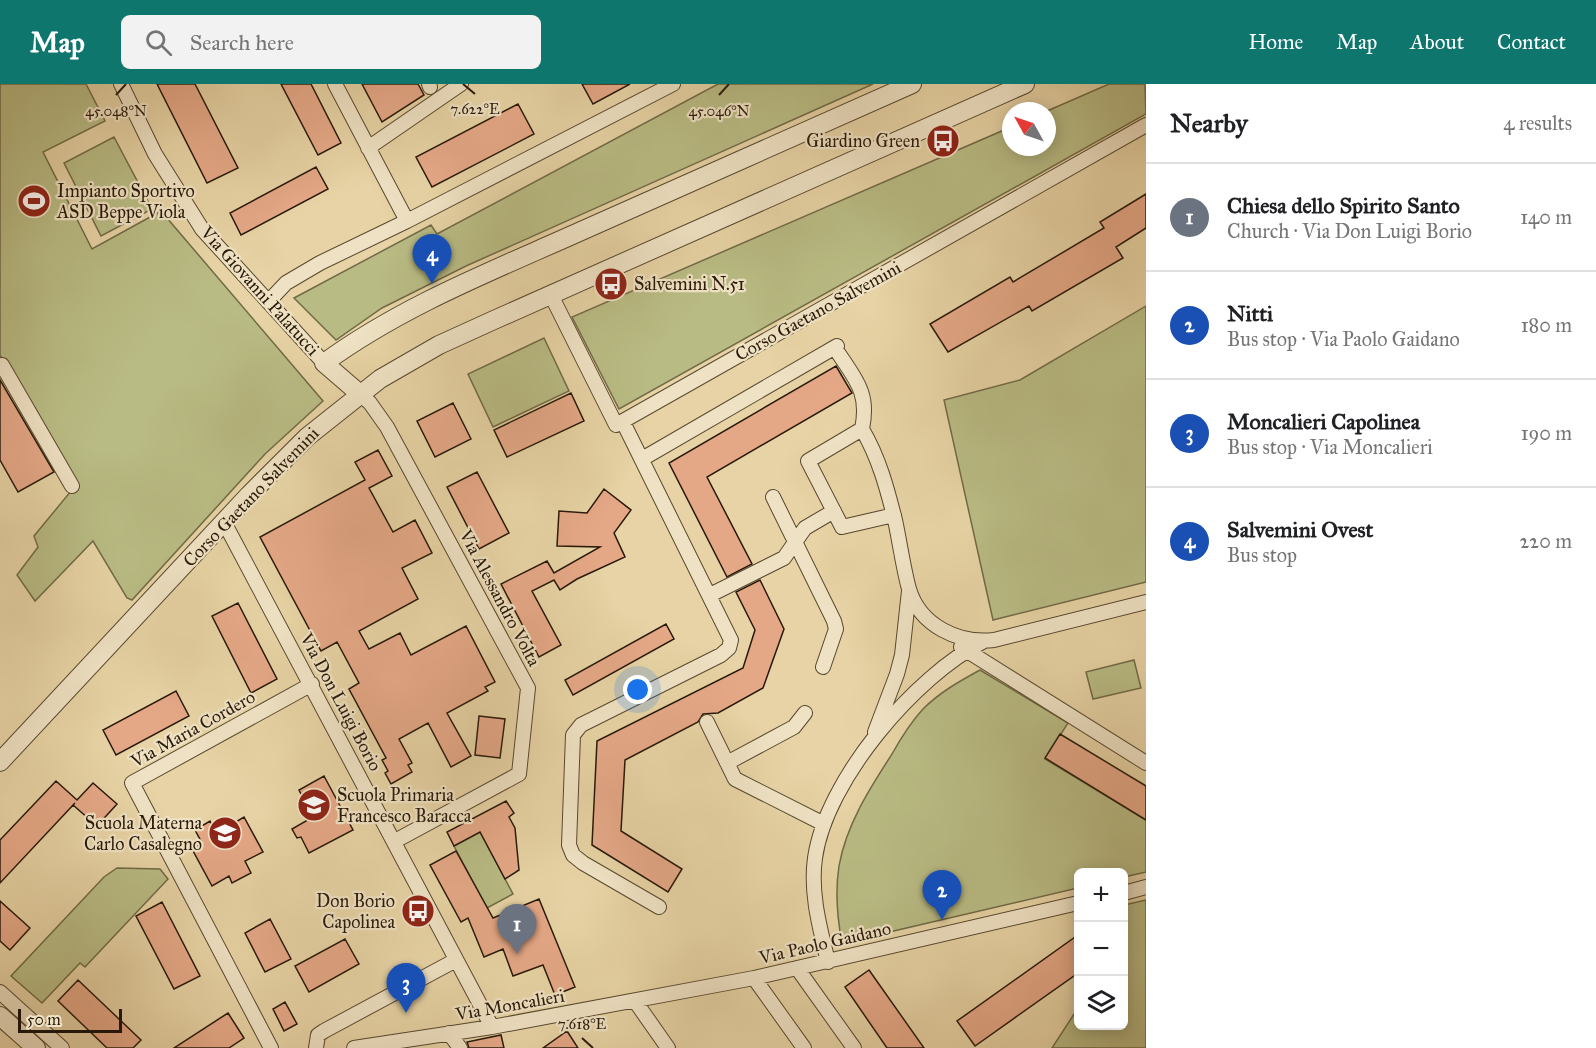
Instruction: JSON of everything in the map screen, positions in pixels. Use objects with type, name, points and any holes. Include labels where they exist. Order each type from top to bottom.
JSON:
[{"type":"street","name":"Via Giovanni Palatucci","points":[[121,84],[156,154],[202,229],[324,363],[360,394]]},
{"type":"street","points":[[335,84],[407,221]]},
{"type":"street","points":[[368,148],[461,84]]},
{"type":"street","points":[[268,302],[286,283],[320,263],[407,221],[673,84]]},
{"type":"street","points":[[324,363],[351,343],[424,302],[912,84]]},
{"type":"street","name":"Corso Gaetano Salvemini","points":[[0,762],[290,453],[360,394],[389,374],[439,345],[1025,84]]},
{"type":"street","name":"Corso Gaetano Salvemini","points":[[623,422],[1146,125]]},
{"type":"street","points":[[551,295],[616,425],[623,422],[731,640],[729,648],[721,655],[581,724],[573,735],[570,845],[573,855],[582,863],[659,908]]},
{"type":"street","points":[[642,459],[836,347],[863,393],[862,429],[876,454],[894,515],[909,591],[905,632],[897,674],[871,742]]},
{"type":"street","points":[[0,366],[2,365],[72,486]]},
{"type":"street","name":"Via Alessandro Volta","points":[[360,394],[370,403],[387,427],[528,688],[519,774],[395,841]]},
{"type":"street","points":[[862,429],[808,460],[842,527],[894,515]]},
{"type":"street","points":[[773,497],[834,621],[836,629],[823,667]]},
{"type":"street","points":[[710,596],[784,558],[805,528],[834,511]]},
{"type":"street","name":"Via Don Luigi Borio","points":[[224,522],[492,1027]]},
{"type":"street","points":[[909,591],[927,619],[965,651],[1146,763]]},
{"type":"street","points":[[828,962],[813,883],[814,859],[824,824],[840,789],[871,742],[913,694],[965,651],[984,641],[1146,602]]},
{"type":"street","points":[[941,630],[959,638],[984,641]]},
{"type":"street","name":"Via Maria Cordero","points":[[271,1048],[132,783],[312,684]]},
{"type":"street","points":[[727,763],[794,727],[806,713]]},
{"type":"street","points":[[707,722],[735,779],[824,824]]},
{"type":"street","points":[[1128,892],[1146,887]]},
{"type":"street","name":"Via Paolo Gaidano","points":[[635,1001],[828,962],[1074,904]]},
{"type":"street","points":[[316,1048],[318,1035],[324,1031],[456,960]]},
{"type":"street","points":[[797,968],[854,1048]]},
{"type":"street","points":[[754,978],[804,1048]]},
{"type":"street","points":[[0,992],[62,1048]]},
{"type":"street","points":[[635,1001],[668,1048]]},
{"type":"street","name":"Via Moncalieri","points":[[354,1048],[492,1027],[635,1001]]},
{"type":"street","points":[[0,1016],[36,1048]]},
{"type":"street","points":[[449,1034],[460,1048]]},
{"type":"green space","points":[[0,84],[86,84],[105,121],[43,152],[92,249],[161,211],[323,401],[265,454],[132,600],[127,598],[93,541],[35,601],[17,575],[38,547],[34,536],[76,485],[0,355]]},
{"type":"green space","points":[[718,84],[873,84],[466,266],[382,308],[336,340],[294,298],[431,225],[437,234]]},
{"type":"green space","points":[[1109,84],[1145,84],[1146,114],[619,409],[572,317],[1002,131],[1002,156],[1056,156],[1056,107]]},
{"type":"green space","points":[[114,137],[152,209],[101,236],[64,163]]},
{"type":"green space","points":[[1146,306],[1146,582],[993,620],[944,400],[1020,380]]},
{"type":"green space","points":[[544,338],[569,391],[493,427],[468,374]]},
{"type":"green space","points":[[1134,660],[1141,688],[1093,699],[1086,672]]},
{"type":"green space","points":[[980,670],[1068,723],[1045,759],[1146,820],[1146,872],[1128,876],[1128,868],[1074,868],[1074,889],[842,943],[837,885],[842,851],[853,822],[875,780],[910,725],[930,703]]},
{"type":"green space","points":[[480,832],[513,894],[487,908],[454,846]]},
{"type":"green space","points":[[117,868],[160,869],[168,879],[85,967],[80,963],[42,1003],[11,976],[104,877]]},
{"type":"green space","points":[[1146,900],[1146,1048],[1052,1048],[1074,1014],[1074,1030],[1128,1030],[1128,904]]},
{"type":"building","points":[[157,84],[195,84],[238,168],[207,183]]},
{"type":"building","points":[[281,84],[311,84],[341,143],[318,155]]},
{"type":"building","points":[[362,84],[418,84],[424,95],[382,122]]},
{"type":"building","points":[[582,84],[630,84],[593,104]]},
{"type":"building","points":[[518,104],[534,134],[432,187],[416,157]]},
{"type":"building","points":[[316,167],[328,189],[241,235],[230,213]]},
{"type":"building","points":[[1146,194],[1146,228],[1116,247],[1123,258],[1032,311],[1029,306],[948,352],[930,324],[1010,277],[1013,282],[1104,228],[1100,222]]},
{"type":"building","points":[[836,366],[852,393],[707,477],[752,564],[727,577],[669,463]]},
{"type":"building","points":[[0,380],[54,472],[18,492],[0,460]]},
{"type":"building","points":[[571,393],[584,421],[507,457],[494,430]]},
{"type":"building","points":[[453,403],[471,439],[435,457],[417,421]]},
{"type":"building","points":[[378,450],[392,476],[369,488],[393,532],[415,520],[432,553],[402,568],[418,599],[359,631],[369,649],[400,633],[411,655],[466,626],[495,682],[485,687],[488,691],[447,713],[471,756],[451,767],[428,723],[399,739],[412,763],[408,765],[412,772],[391,784],[382,760],[386,758],[349,689],[359,683],[337,642],[321,651],[260,537],[365,480],[355,462]]},
{"type":"building","points":[[477,472],[509,533],[479,549],[447,487]]},
{"type":"building","points":[[604,489],[631,510],[614,533],[625,557],[577,579],[560,590],[554,580],[532,591],[561,645],[539,657],[501,584],[547,561],[554,573],[600,547],[557,546],[559,511],[587,513]]},
{"type":"building","points":[[760,580],[784,629],[763,688],[718,713],[703,714],[698,722],[625,760],[621,831],[682,869],[668,892],[592,845],[597,741],[743,668],[755,630],[736,592]]},
{"type":"building","points":[[238,603],[277,679],[251,693],[212,616]]},
{"type":"building","points":[[666,624],[674,639],[573,695],[565,680]]},
{"type":"building","points":[[176,691],[189,716],[116,755],[103,730]]},
{"type":"building","points":[[479,716],[505,719],[500,758],[475,755]]},
{"type":"building","points":[[1060,734],[1146,786],[1146,820],[1045,758]]},
{"type":"building","points":[[324,776],[353,830],[309,853],[301,837],[297,838],[292,829],[313,817],[299,790]]},
{"type":"building","points":[[56,781],[77,800],[93,783],[117,804],[97,826],[73,805],[0,883],[0,840]]},
{"type":"building","points":[[506,801],[514,813],[509,817],[515,828],[519,870],[505,879],[480,832],[454,846],[447,832]]},
{"type":"building","points":[[244,817],[263,852],[245,861],[251,873],[232,883],[229,876],[212,886],[192,849],[202,843],[195,830],[210,821],[214,829],[229,821],[231,825]]},
{"type":"building","points":[[456,851],[493,918],[539,899],[575,987],[555,995],[543,965],[513,976],[503,949],[484,957],[468,918],[461,922],[430,865]]},
{"type":"building","points":[[0,901],[30,928],[10,950],[0,941]]},
{"type":"building","points":[[162,902],[200,976],[174,989],[136,916]]},
{"type":"building","points":[[270,919],[291,959],[265,972],[245,933]]},
{"type":"building","points":[[1074,938],[1074,976],[975,1046],[957,1021]]},
{"type":"building","points":[[345,939],[359,964],[309,992],[295,966]]},
{"type":"building","points":[[869,970],[924,1048],[887,1048],[845,987]]},
{"type":"building","points":[[78,980],[141,1040],[133,1048],[107,1048],[58,1001]]},
{"type":"building","points":[[285,1002],[297,1024],[284,1031],[273,1009]]},
{"type":"building","points":[[228,1013],[244,1038],[229,1048],[174,1048]]},
{"type":"building","points":[[567,1031],[578,1048],[543,1048]]},
{"type":"building","points":[[501,1035],[504,1048],[469,1048],[467,1042]]},
{"type":"place","name":"Giardino Green","points":[[943,141]]},
{"type":"place","name":"Impianto Sportivo ASD Beppe Viola","points":[[34,201]]},
{"type":"place","name":"Salvemini Ovest","points":[[432,284]]},
{"type":"place","name":"Salvemini N.51","points":[[611,284]]},
{"type":"place","name":"Scuola Primaria Francesco Baracca","points":[[314,805]]},
{"type":"place","name":"Scuola Materna Carlo Casalegno","points":[[225,833]]},
{"type":"place","name":"Don Borio Capolinea","points":[[418,911]]},
{"type":"place","name":"Nitti","points":[[942,920]]},
{"type":"place","name":"Chiesa dello Spirito Santo","points":[[517,954]]},
{"type":"place","name":"Moncalieri Capolinea","points":[[406,1013]]}]
